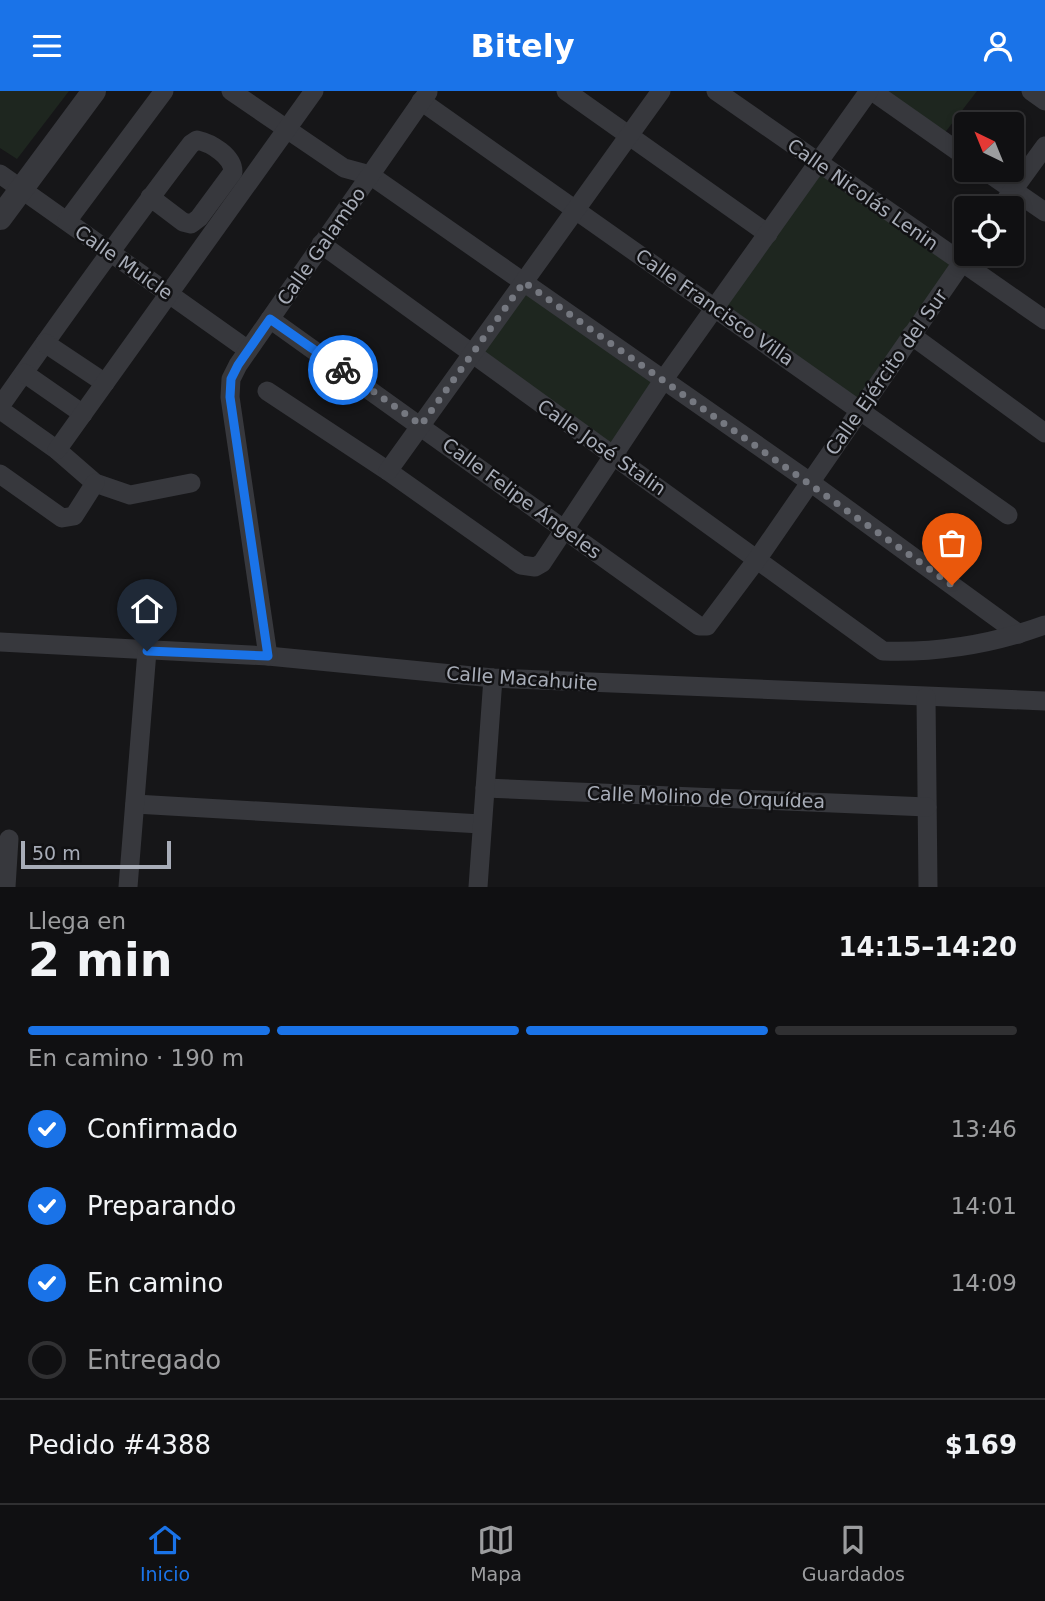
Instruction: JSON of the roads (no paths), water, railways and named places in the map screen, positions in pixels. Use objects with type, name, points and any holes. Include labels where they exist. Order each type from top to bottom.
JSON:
[{"type":"street","points":[[0,218],[94,91]]},
{"type":"street","points":[[67,221],[163,91]]},
{"type":"street","points":[[231,91],[344,168],[370,175],[810,482],[1019,634],[1045,625]]},
{"type":"street","points":[[57,450],[314,91]]},
{"type":"street","points":[[566,91],[631,134],[768,234]]},
{"type":"street","points":[[388,471],[661,91]]},
{"type":"street","name":"Calle Nicolás Lenin","points":[[716,91],[818,163],[954,251]]},
{"type":"street","points":[[267,391],[388,471],[521,565],[535,567],[541,563],[664,379],[870,91],[954,149]]},
{"type":"street","points":[[1031,91],[1045,101]]},
{"type":"street","name":"Calle Galambo","points":[[268,656],[230,397],[231,379],[248,350],[425,96]]},
{"type":"street","name":"Calle Francisco Villa","points":[[425,96],[715,309],[1008,515]]},
{"type":"street","points":[[150,197],[183,222],[191,224],[199,218],[233,172],[233,165],[229,159],[197,140],[150,197],[1,405],[2,411],[57,450],[95,483],[130,495],[191,483]]},
{"type":"street","points":[[1009,196],[1045,146]]},
{"type":"street","name":"Calle Muicle","points":[[0,174],[248,350]]},
{"type":"street","points":[[1001,182],[1045,212]]},
{"type":"street","name":"Calle José Stalin","points":[[321,244],[883,651],[931,652],[1019,634]]},
{"type":"street","name":"Calle Ejército del Sur","points":[[707,626],[758,558],[959,266]]},
{"type":"street","name":"Calle Nicolás Lenin","points":[[975,266],[1045,320]]},
{"type":"street","name":"Calle Felipe Ángeles","points":[[270,319],[699,626],[707,626]]},
{"type":"street","points":[[911,335],[1045,433]]},
{"type":"street","points":[[46,342],[105,383]]},
{"type":"street","points":[[24,373],[83,414]]},
{"type":"street","points":[[0,474],[62,518],[74,516],[95,483]]},
{"type":"street","name":"Calle Macahuite","points":[[0,642],[268,656],[493,678],[1045,701]]},
{"type":"street","points":[[128,887],[147,651]]},
{"type":"street","points":[[478,887],[493,678]]},
{"type":"street","points":[[926,697],[928,887]]},
{"type":"street","name":"Calle Molino de Orquídea","points":[[485,788],[927,807]]},
{"type":"street","points":[[135,804],[481,824]]},
{"type":"street","points":[[6,887],[9,839]]}]
